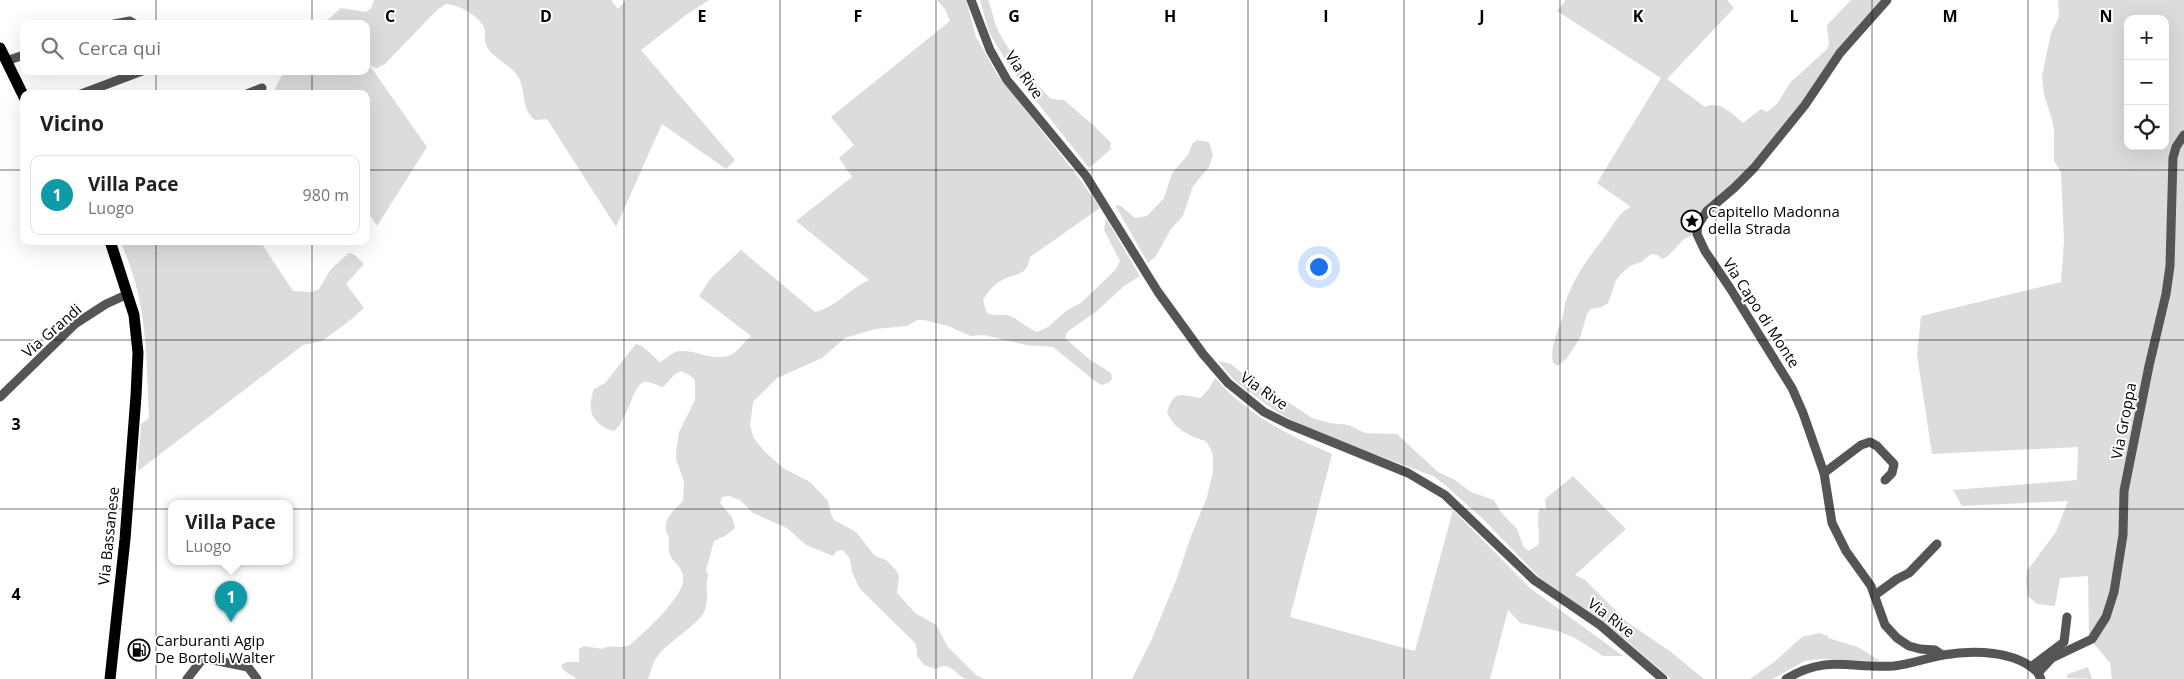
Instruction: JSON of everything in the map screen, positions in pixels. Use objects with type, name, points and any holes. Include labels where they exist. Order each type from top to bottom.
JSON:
[{"type":"main road","points":[[0,48],[20,90]]},
{"type":"main road","name":"Via Bassanese","points":[[110,679],[125,539],[138,353],[134,314],[111,245]]},
{"type":"street","name":"Via Rive","points":[[971,0],[987,42],[1007,80],[1086,176],[1158,292],[1218,373],[1264,412],[1322,440],[1419,478],[1445,494],[1478,524],[1528,575],[1600,625],[1663,679]]},
{"type":"street","name":"Via Capo di Monte","points":[[1887,0],[1840,53],[1805,105],[1754,168],[1734,188],[1707,210],[1698,225],[1700,243],[1792,388],[1824,473],[1832,523],[1846,552],[1876,595],[1885,625],[1897,638],[1909,646],[1934,650],[1942,655]]},
{"type":"street","points":[[6,61],[20,56]]},
{"type":"street","points":[[92,90],[131,75]]},
{"type":"street","points":[[257,90],[262,88]]},
{"type":"street","name":"Via Groppa","points":[[2037,673],[2052,658],[2092,639],[2106,617],[2114,592],[2123,535],[2124,491],[2149,366],[2166,294],[2170,266],[2173,158],[2176,147],[2184,135]]},
{"type":"street","name":"Via Grandi","points":[[0,397],[75,324],[106,304],[128,294]]},
{"type":"street","points":[[1824,473],[1862,445],[1870,442],[1877,446],[1894,464],[1892,473],[1885,480]]},
{"type":"street","points":[[1876,595],[1897,578],[1909,573],[1937,544]]},
{"type":"street","points":[[1786,679],[1809,668],[1832,663],[1897,665],[1942,655],[1966,653],[1992,654],[2013,658],[2037,673],[2064,642],[2067,617]]},
{"type":"street","points":[[188,679],[201,661],[208,659],[248,667],[257,679]]},
{"type":"shaded area","points":[[374,0],[611,0],[618,9],[626,0],[709,0],[686,15],[641,50],[735,160],[726,169],[662,124],[616,227],[547,119],[535,120],[531,116],[526,106],[519,78],[489,50],[485,31],[480,21],[464,9],[446,4],[436,11],[385,64],[377,68],[370,66],[370,20],[328,20],[341,8],[366,12],[371,8]]},
{"type":"shaded area","points":[[937,0],[966,0],[976,37],[998,76],[1080,179],[1100,208],[1030,257],[1026,269],[1022,272],[1004,279],[994,286],[983,300],[986,311],[992,315],[1010,316],[1037,332],[1048,327],[1067,310],[1081,303],[1116,269],[1120,261],[1104,230],[1106,218],[1140,276],[1124,286],[1097,311],[1067,332],[1065,338],[1089,359],[1111,373],[1112,379],[1102,385],[1096,382],[1053,347],[1026,345],[984,335],[971,336],[948,326],[917,320],[907,326],[875,329],[845,338],[822,358],[777,378],[753,402],[750,426],[754,438],[764,451],[783,468],[810,482],[828,501],[834,520],[856,532],[875,556],[886,560],[896,570],[899,575],[897,593],[915,613],[936,625],[948,647],[976,675],[984,679],[967,679],[949,667],[941,666],[936,669],[924,665],[917,656],[915,643],[860,589],[852,572],[850,559],[843,550],[837,551],[833,556],[806,545],[787,528],[753,513],[740,500],[729,496],[722,497],[720,503],[732,517],[735,528],[725,536],[714,541],[706,570],[708,575],[707,601],[702,615],[662,651],[654,662],[648,679],[577,679],[563,670],[561,665],[567,662],[579,662],[579,649],[584,646],[602,649],[630,645],[664,613],[679,593],[683,583],[683,575],[669,552],[666,522],[668,517],[683,501],[684,482],[676,459],[676,452],[679,432],[695,400],[695,381],[691,376],[681,371],[675,374],[663,387],[644,382],[640,384],[623,419],[614,431],[600,425],[593,416],[591,404],[594,389],[605,383],[636,344],[642,346],[660,362],[678,351],[688,351],[715,357],[728,356],[734,353],[751,336],[699,296],[711,278],[741,250],[815,312],[830,306],[869,280],[796,221],[852,177],[839,158],[854,145],[831,117],[950,21],[945,9]]},
{"type":"shaded area","points":[[980,0],[988,0],[995,23],[1005,42],[1019,63],[1044,92],[1051,99],[1064,100],[1111,143],[1110,150],[1089,168],[1010,68],[989,32]]},
{"type":"shaded area","points":[[1566,0],[1727,0],[1734,8],[1667,79],[1705,107],[1716,105],[1721,107],[1743,123],[1761,109],[1767,112],[1777,104],[1790,83],[1827,49],[1829,44],[1827,25],[1851,0],[1885,0],[1814,93],[1722,199],[1695,234],[1684,239],[1668,256],[1662,259],[1658,255],[1651,254],[1641,262],[1630,266],[1620,275],[1616,280],[1608,303],[1602,307],[1591,309],[1587,314],[1580,338],[1567,358],[1558,366],[1553,363],[1553,346],[1563,317],[1566,300],[1574,282],[1583,266],[1617,219],[1631,207],[1597,183],[1661,78],[1557,11]]},
{"type":"shaded area","points":[[2058,0],[2184,0],[2184,679],[2112,679],[2110,663],[2089,638],[2088,576],[2060,578],[2055,606],[2037,604],[2028,596],[2027,571],[2056,532],[2068,501],[1962,506],[1953,490],[2077,480],[2078,447],[1932,454],[1917,355],[1921,316],[2061,282],[2064,241],[2061,172],[2054,161],[2054,131],[2044,95],[2042,76],[2051,33],[2059,17]]},
{"type":"shaded area","points":[[370,66],[427,147],[377,226],[370,215],[370,90],[274,90],[282,75],[370,75]]},
{"type":"shaded area","points":[[1197,140],[1209,142],[1213,155],[1209,167],[1193,186],[1183,216],[1171,229],[1156,256],[1148,263],[1115,205],[1121,206],[1135,218],[1147,216],[1164,198],[1172,173],[1188,155],[1192,144]]},
{"type":"shaded area","points":[[122,245],[263,245],[293,291],[312,292],[319,289],[331,269],[349,253],[355,255],[364,264],[346,284],[364,308],[322,341],[303,345],[138,471],[141,424],[149,418],[144,328],[136,285]]},
{"type":"shaded area","points":[[1218,361],[1231,364],[1259,387],[1270,390],[1312,418],[1330,423],[1349,425],[1365,433],[1397,434],[1438,472],[1455,480],[1471,492],[1494,500],[1500,511],[1517,529],[1523,546],[1528,551],[1538,545],[1539,513],[1540,508],[1546,510],[1545,499],[1573,476],[1626,529],[1575,575],[1585,580],[1627,622],[1671,652],[1704,679],[1671,679],[1627,641],[1539,577],[1481,517],[1433,476],[1318,433],[1280,414],[1235,381]]},
{"type":"shaded area","points":[[1215,378],[1241,403],[1269,423],[1300,440],[1332,454],[1290,617],[1415,651],[1453,510],[1530,588],[1623,656],[1603,656],[1575,638],[1558,631],[1520,623],[1508,610],[1490,679],[1132,679],[1151,641],[1177,578],[1207,497],[1213,472],[1212,452],[1206,441],[1178,428],[1167,412],[1172,400],[1179,395],[1200,398],[1209,389]]},
{"type":"shaded area","points":[[1819,633],[1828,636],[1828,638],[1858,647],[1880,661],[1820,659],[1805,661],[1772,679],[1750,679],[1774,662],[1802,637]]},
{"type":"shaded area","points":[[2088,667],[2092,679],[2066,678],[2068,674]]},
{"type":"place","name":"Capitello Madonna della Strada","points":[[1692,221]]},
{"type":"place","name":"Villa Pace","points":[[231,622]]},
{"type":"place","name":"Carburanti Agip De Bortoli Walter","points":[[139,650]]}]
